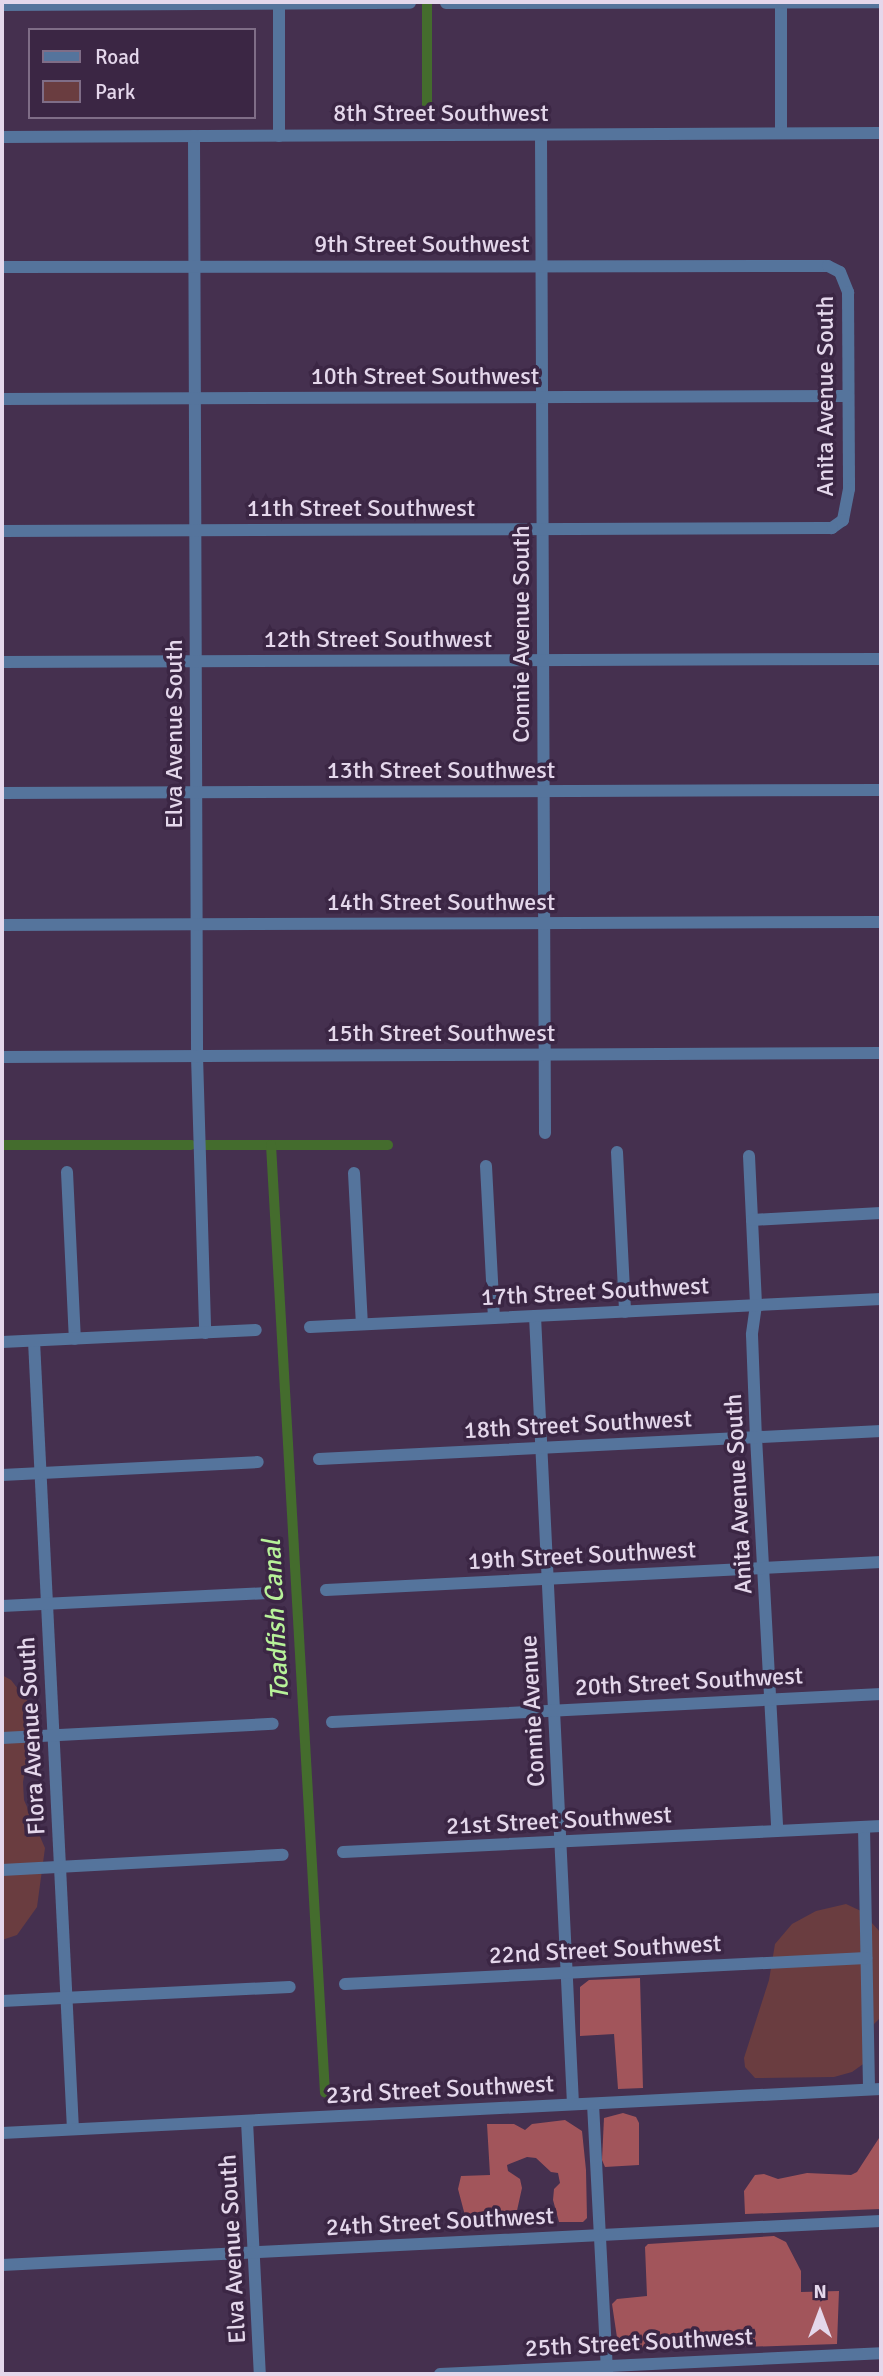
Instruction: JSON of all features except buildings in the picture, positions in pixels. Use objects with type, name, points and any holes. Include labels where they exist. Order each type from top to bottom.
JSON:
[{"type":"street","points":[[781,2],[781,133]]},
{"type":"street","points":[[446,3],[881,2]]},
{"type":"street","points":[[279,3],[279,136]]},
{"type":"street","points":[[2,5],[410,3]]},
{"type":"street","name":"8th Street Southwest","points":[[2,136],[881,133]]},
{"type":"street","name":"Connie Avenue South","points":[[541,135],[545,1133]]},
{"type":"street","name":"Elva Avenue South","points":[[194,136],[197,1056],[205,1333]]},
{"type":"street","name":"9th Street Southwest","points":[[2,267],[798,265],[828,266],[841,272]]},
{"type":"street","name":"Anita Avenue South","points":[[841,272],[848,292],[849,489],[843,520]]},
{"type":"street","name":"10th Street Southwest","points":[[2,399],[848,396]]},
{"type":"street","name":"11th Street Southwest","points":[[2,531],[822,528],[832,527],[843,520]]},
{"type":"street","name":"12th Street Southwest","points":[[2,662],[881,659]]},
{"type":"street","name":"13th Street Southwest","points":[[2,793],[881,790]]},
{"type":"street","name":"14th Street Southwest","points":[[2,925],[881,922]]},
{"type":"street","name":"15th Street Southwest","points":[[2,1057],[881,1053]]},
{"type":"street","points":[[617,1152],[625,1312]]},
{"type":"street","name":"Anita Avenue South","points":[[749,1156],[756,1305],[752,1335],[756,1437],[777,1830]]},
{"type":"street","points":[[486,1166],[494,1318]]},
{"type":"street","points":[[66,1172],[75,1339]]},
{"type":"street","points":[[354,1173],[362,1324]]},
{"type":"street","points":[[752,1220],[881,1213]]},
{"type":"street","name":"17th Street Southwest","points":[[310,1327],[881,1299]]},
{"type":"street","name":"Connie Avenue","points":[[535,1316],[573,2104]]},
{"type":"street","points":[[2,1342],[256,1330]]},
{"type":"street","name":"Flora Avenue South","points":[[34,1341],[73,2129]]},
{"type":"street","name":"18th Street Southwest","points":[[319,1459],[881,1431]]},
{"type":"street","points":[[2,1475],[258,1462]]},
{"type":"street","name":"19th Street Southwest","points":[[326,1590],[881,1562]]},
{"type":"street","points":[[2,1606],[268,1593]]},
{"type":"street","name":"20th Street Southwest","points":[[332,1722],[881,1694]]},
{"type":"street","points":[[2,1738],[272,1724]]},
{"type":"street","points":[[875,2089],[866,1958],[864,1827],[881,1826]]},
{"type":"street","name":"21st Street Southwest","points":[[343,1852],[864,1827]]},
{"type":"street","points":[[2,1870],[282,1855]]},
{"type":"street","name":"22nd Street Southwest","points":[[345,1984],[866,1958]]},
{"type":"street","points":[[2,2001],[290,1987]]},
{"type":"street","name":"23rd Street Southwest","points":[[2,2133],[875,2089]]},
{"type":"street","points":[[593,2104],[607,2370]]},
{"type":"street","name":"Elva Avenue South","points":[[247,2121],[260,2374]]},
{"type":"street","name":"24th Street Southwest","points":[[2,2265],[881,2221]]},
{"type":"street","name":"25th Street Southwest","points":[[440,2374],[607,2370],[881,2353]]},
{"type":"green space","points":[[2,1675],[11,1680],[33,1708],[31,1739],[23,1782],[24,1800],[45,1848],[37,1907],[17,1935],[2,1940]]},
{"type":"green space","points":[[846,1904],[861,1911],[881,1933],[881,2017],[873,2025],[866,2062],[852,2072],[834,2077],[755,2078],[745,2067],[744,2058],[769,1980],[775,1944],[792,1924],[816,1911]]},
{"type":"shaded area","points":[[640,1978],[643,2088],[618,2089],[614,2034],[580,2036],[580,1987],[589,1980]]},
{"type":"shaded area","points":[[623,2113],[636,2117],[639,2123],[639,2165],[605,2167],[602,2160],[604,2118]]},
{"type":"shaded area","points":[[565,2120],[582,2131],[587,2218],[583,2222],[559,2222],[553,2200],[554,2189],[560,2183],[558,2173],[551,2172],[536,2158],[527,2157],[507,2165],[508,2171],[520,2179],[522,2188],[514,2224],[468,2227],[458,2189],[461,2176],[490,2175],[487,2124],[514,2124],[525,2130],[532,2124]]},
{"type":"shaded area","points":[[881,2135],[881,2209],[745,2214],[744,2191],[755,2175],[764,2174],[778,2179],[807,2173],[851,2175],[857,2172]]},
{"type":"shaded area","points":[[774,2236],[786,2242],[801,2271],[801,2292],[839,2291],[837,2344],[619,2351],[612,2304],[617,2299],[647,2296],[645,2247],[648,2244]]},
{"type":"waterway","points":[[427,2],[427,117]]},
{"type":"waterway","points":[[2,1145],[191,1145]]},
{"type":"waterway","points":[[206,1145],[388,1145]]},
{"type":"waterway","name":"Toadfish Canal","points":[[271,1145],[325,2092]]}]
